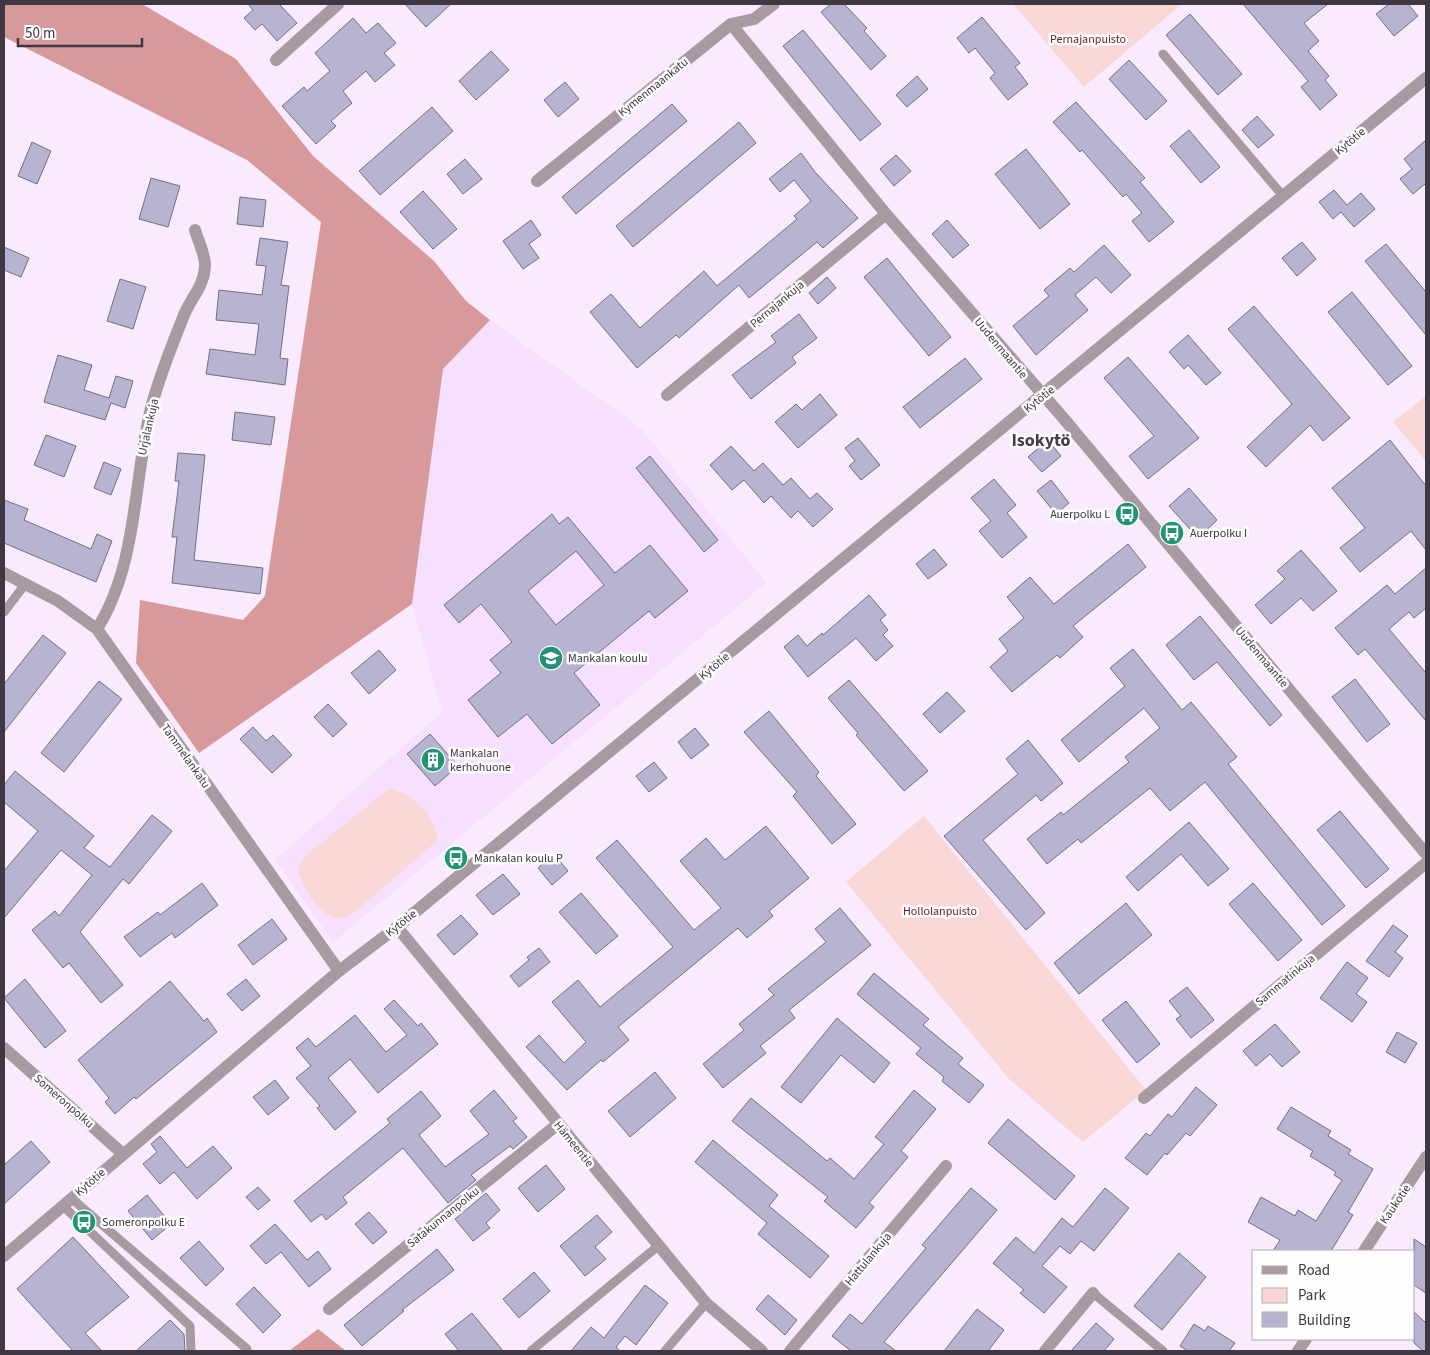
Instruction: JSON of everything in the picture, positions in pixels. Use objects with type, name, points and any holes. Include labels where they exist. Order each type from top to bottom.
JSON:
[{"type":"street","points":[[276,60],[338,4]]},
{"type":"street","name":"Kymenmaankatu","points":[[537,181],[731,24],[754,19],[774,4]]},
{"type":"street","name":"Uudenmaantie","points":[[731,24],[886,214],[1044,395],[1426,854]]},
{"type":"street","name":"Kytötie","points":[[4,1256],[339,971],[397,927],[1426,78]]},
{"type":"street","name":"Pernajankuja","points":[[668,395],[886,214]]},
{"type":"street","name":"Urjalankuja","points":[[97,629],[110,608],[128,554],[138,476],[151,407],[185,312],[202,284],[206,265],[195,230]]},
{"type":"street","name":"Tammelankatu","points":[[4,574],[26,583],[58,601],[97,629],[339,971]]},
{"type":"street","name":"Sammatinkuja","points":[[1144,1098],[1426,863]]},
{"type":"street","name":"Hämeentie","points":[[397,927],[706,1303],[762,1351]]},
{"type":"street","name":"Someronpolku","points":[[4,1048],[123,1154]]},
{"type":"street","name":"Satakunnanpolku","points":[[329,1309],[558,1124]]},
{"type":"street","name":"Kaukotie","points":[[1365,1250],[1426,1157]]},
{"type":"street","name":"Hattulankuja","points":[[790,1351],[946,1166]]},
{"type":"street","points":[[1045,1351],[1094,1293]]},
{"type":"street","points":[[1298,1351],[1305,1340]]},
{"type":"lane","points":[[1163,54],[1283,196]]},
{"type":"lane","points":[[4,612],[26,583]]},
{"type":"lane","points":[[67,1202],[246,1350]]},
{"type":"lane","points":[[67,1202],[190,1326],[191,1351]]},
{"type":"lane","points":[[531,1351],[658,1246]]},
{"type":"lane","points":[[1094,1293],[1163,1351]]},
{"type":"lane","points":[[665,1351],[706,1303]]},
{"type":"shaded area","points":[[4,4],[142,4],[236,59],[313,156],[434,261],[466,301],[490,320],[443,369],[412,604],[199,753],[136,663],[140,600],[243,620],[265,596],[321,222],[247,160],[4,37]]},
{"type":"shaded area","name":"Mankalan koulu","points":[[490,320],[641,428],[766,583],[333,942],[275,860],[442,712],[412,604],[443,369]]},
{"type":"shaded area","points":[[318,1329],[346,1351],[289,1351]]},
{"type":"green space","name":"Pernajanpuisto","points":[[1013,4],[1182,4],[1084,87]]},
{"type":"green space","points":[[1426,396],[1426,461],[1393,422]]},
{"type":"green space","points":[[389,789],[406,795],[422,808],[433,824],[437,841],[351,915],[339,918],[331,916],[312,900],[303,884],[298,869],[305,856]]},
{"type":"green space","name":"Hollolanpuisto","points":[[924,816],[1146,1090],[1083,1142],[1010,1080],[846,882]]},
{"type":"building","points":[[248,4],[279,4],[297,23],[277,41],[262,24],[255,30],[244,18],[253,10]]},
{"type":"building","points":[[405,4],[451,4],[426,27]]},
{"type":"building","points":[[831,4],[844,4],[867,28],[864,31],[886,56],[871,70],[821,12]]},
{"type":"building","points":[[1243,4],[1328,4],[1304,23],[1319,41],[1308,51],[1329,76],[1325,80],[1337,95],[1320,110],[1301,87],[1308,81]]},
{"type":"building","points":[[1389,4],[1408,4],[1418,16],[1394,36],[1376,14]]},
{"type":"building","points":[[1190,14],[1242,74],[1218,95],[1166,35]]},
{"type":"building","points":[[982,17],[1020,63],[1015,67],[1028,84],[1008,100],[990,78],[995,73],[975,48],[969,53],[957,38]]},
{"type":"building","points":[[353,18],[366,33],[378,23],[396,43],[384,53],[395,65],[375,82],[366,71],[343,91],[352,103],[331,121],[336,126],[316,144],[282,106],[304,87],[307,91],[330,71],[315,53]]},
{"type":"building","points":[[803,30],[881,124],[860,141],[783,46]]},
{"type":"building","points":[[491,51],[509,70],[476,100],[459,81]]},
{"type":"building","points":[[1129,60],[1167,101],[1146,120],[1109,79]]},
{"type":"building","points":[[917,76],[928,89],[907,107],[896,95]]},
{"type":"building","points":[[565,82],[579,99],[558,117],[544,100]]},
{"type":"building","points":[[1076,102],[1145,178],[1140,182],[1174,222],[1149,242],[1132,221],[1142,213],[1126,194],[1123,197],[1082,150],[1080,152],[1053,122]]},
{"type":"building","points":[[672,104],[687,121],[576,214],[562,197]]},
{"type":"building","points":[[432,107],[453,131],[380,195],[359,171]]},
{"type":"building","points":[[1257,116],[1274,135],[1258,148],[1242,130]]},
{"type":"building","points":[[739,122],[756,143],[633,247],[616,226]]},
{"type":"building","points":[[1189,130],[1220,167],[1201,183],[1170,146]]},
{"type":"building","points":[[1426,140],[1426,186],[1425,184],[1413,194],[1400,179],[1412,169],[1404,159]]},
{"type":"building","points":[[32,142],[51,151],[37,184],[18,176]]},
{"type":"building","points":[[1026,149],[1070,204],[1040,229],[995,174]]},
{"type":"building","points":[[801,153],[815,172],[858,218],[823,248],[817,242],[749,298],[739,285],[679,338],[676,335],[637,368],[590,312],[611,294],[640,328],[704,271],[717,286],[797,219],[794,216],[811,201],[794,180],[780,192],[769,179]]},
{"type":"building","points":[[896,155],[911,171],[894,186],[880,169]]},
{"type":"building","points":[[465,159],[482,179],[463,194],[447,174]]},
{"type":"building","points":[[151,178],[180,186],[168,227],[139,219]]},
{"type":"building","points":[[1334,190],[1347,205],[1361,193],[1375,209],[1354,227],[1341,212],[1333,219],[1319,202]]},
{"type":"building","points":[[423,191],[457,229],[433,249],[400,212]]},
{"type":"building","points":[[240,197],[266,200],[263,227],[237,224]]},
{"type":"building","points":[[531,220],[541,235],[529,244],[539,258],[523,269],[503,241]]},
{"type":"building","points":[[947,220],[969,245],[953,258],[932,234]]},
{"type":"building","points":[[260,238],[288,242],[281,285],[289,286],[280,358],[288,359],[285,385],[206,374],[210,349],[255,355],[259,324],[216,320],[219,290],[262,295],[266,266],[256,265]]},
{"type":"building","points":[[1302,242],[1316,259],[1297,276],[1282,258]]},
{"type":"building","points":[[1386,244],[1426,292],[1426,335],[1365,261]]},
{"type":"building","points":[[1104,245],[1131,275],[1111,293],[1096,277],[1075,295],[1088,310],[1036,355],[1013,326],[1049,296],[1044,290],[1070,268],[1074,272]]},
{"type":"building","points":[[4,247],[29,258],[21,277],[4,270]]},
{"type":"building","points":[[887,258],[951,337],[929,356],[864,277]]},
{"type":"building","points":[[827,277],[836,288],[818,304],[809,293]]},
{"type":"building","points":[[120,279],[146,287],[133,329],[107,321]]},
{"type":"building","points":[[1352,292],[1412,366],[1388,385],[1328,312]]},
{"type":"building","points":[[1254,306],[1350,418],[1323,441],[1310,425],[1266,467],[1247,447],[1292,404],[1228,329]]},
{"type":"building","points":[[799,314],[817,338],[792,357],[796,363],[751,399],[732,375],[776,342],[771,336]]},
{"type":"building","points":[[1188,335],[1221,373],[1206,385],[1188,365],[1184,369],[1169,352]]},
{"type":"building","points":[[58,355],[92,365],[84,390],[109,398],[116,376],[133,381],[125,408],[111,403],[105,420],[44,402]]},
{"type":"building","points":[[1128,357],[1199,438],[1148,479],[1129,456],[1154,436],[1104,378]]},
{"type":"building","points":[[965,358],[982,379],[920,428],[903,407]]},
{"type":"building","points":[[820,394],[837,415],[798,448],[775,422],[796,404],[802,410]]},
{"type":"building","points":[[235,412],[275,417],[271,445],[232,440]]},
{"type":"building","points":[[46,435],[76,446],[64,477],[34,465]]},
{"type":"building","points":[[858,438],[880,465],[861,480],[849,466],[855,461],[845,448]]},
{"type":"building","points":[[1048,440],[1061,456],[1042,472],[1028,457]]},
{"type":"building","points":[[1390,440],[1426,486],[1426,550],[1411,531],[1360,572],[1340,548],[1365,528],[1332,488]]},
{"type":"building","points":[[731,446],[754,471],[763,463],[783,485],[791,478],[810,499],[817,493],[833,509],[813,527],[798,511],[791,518],[771,496],[764,503],[744,480],[732,490],[710,465]]},
{"type":"building","points":[[178,453],[205,455],[194,560],[263,568],[260,594],[172,583],[177,537],[172,537],[179,481],[175,481]]},
{"type":"building","points":[[650,456],[718,540],[704,552],[636,468]]},
{"type":"building","points":[[104,462],[121,469],[111,495],[94,488]]},
{"type":"building","points":[[994,479],[1016,505],[1007,513],[1027,537],[1002,558],[979,531],[991,521],[971,498]]},
{"type":"building","points":[[1051,480],[1069,503],[1056,514],[1037,491]]},
{"type":"building","points":[[1189,488],[1217,520],[1198,538],[1169,506]]},
{"type":"building","points":[[4,500],[28,509],[24,520],[91,549],[97,534],[112,541],[96,582],[4,543]]},
{"type":"building","points":[[552,514],[559,524],[568,517],[615,573],[650,545],[688,591],[655,618],[649,611],[574,673],[600,705],[552,744],[527,714],[498,737],[468,700],[501,673],[490,660],[512,642],[481,604],[459,623],[444,605]],"holes":[[[576,551],[604,585],[556,625],[528,591]]]},
{"type":"building","points":[[1128,544],[1146,567],[1073,626],[1083,637],[1060,658],[1057,655],[1012,692],[990,667],[1008,651],[999,639],[1024,618],[1007,597],[1030,577],[1054,604]]},
{"type":"building","points":[[934,549],[947,565],[928,579],[916,564]]},
{"type":"building","points":[[1301,550],[1337,591],[1313,611],[1301,598],[1271,624],[1255,605],[1285,579],[1277,571]]},
{"type":"building","points":[[1426,568],[1426,608],[1414,618],[1409,612],[1389,629],[1426,673],[1426,721],[1365,649],[1358,655],[1335,628],[1387,585],[1395,594]]},
{"type":"building","points":[[869,595],[886,615],[880,620],[888,630],[883,635],[893,646],[876,661],[856,638],[808,677],[784,647],[798,635],[807,646],[822,633],[823,635]]},
{"type":"building","points":[[1200,616],[1282,715],[1270,726],[1217,662],[1194,680],[1166,645]]},
{"type":"building","points":[[43,635],[66,653],[4,732],[4,684]]},
{"type":"building","points":[[1133,649],[1182,710],[1191,702],[1237,757],[1228,764],[1345,906],[1322,925],[1205,782],[1170,811],[1150,788],[1081,843],[1078,839],[1047,864],[1027,839],[1061,812],[1063,815],[1129,762],[1125,757],[1160,728],[1144,708],[1079,762],[1061,740],[1125,686],[1110,668]]},
{"type":"building","points":[[379,650],[396,670],[369,694],[351,673]]},
{"type":"building","points":[[1355,679],[1390,724],[1367,742],[1332,697]]},
{"type":"building","points":[[849,680],[928,771],[904,791],[856,735],[858,733],[828,698]]},
{"type":"building","points":[[99,681],[122,699],[64,772],[41,753]]},
{"type":"building","points":[[947,692],[965,711],[940,733],[923,714]]},
{"type":"building","points":[[328,704],[347,724],[333,737],[314,717]]},
{"type":"building","points":[[769,711],[819,772],[816,776],[856,824],[832,844],[793,796],[797,792],[744,732]]},
{"type":"building","points":[[253,727],[266,741],[273,735],[292,755],[272,773],[240,739]]},
{"type":"building","points":[[695,728],[709,745],[691,759],[678,742]]},
{"type":"building","name":"Mankalan kerhohuone","points":[[430,734],[458,766],[435,786],[407,754]]},
{"type":"building","points":[[1028,740],[1063,783],[1041,801],[1036,795],[983,840],[1045,913],[1026,930],[944,836],[1018,774],[1006,759]]},
{"type":"building","points":[[654,762],[667,778],[649,792],[636,776]]},
{"type":"building","points":[[15,771],[94,836],[84,848],[110,867],[152,815],[172,831],[129,884],[123,879],[80,932],[123,985],[101,1003],[69,963],[63,968],[32,930],[55,911],[59,916],[92,875],[61,850],[4,918],[4,871],[38,831],[4,802],[4,785]]},
{"type":"building","points":[[1340,811],[1389,869],[1366,888],[1317,830]]},
{"type":"building","points":[[1189,822],[1229,869],[1208,886],[1181,854],[1138,891],[1126,877]]},
{"type":"building","points":[[766,826],[809,878],[769,911],[773,916],[747,938],[738,928],[618,1027],[629,1040],[603,1062],[601,1060],[567,1090],[526,1047],[539,1035],[564,1063],[586,1042],[552,1002],[578,980],[600,1007],[673,947],[596,858],[617,840],[694,930],[721,908],[680,861],[706,838],[725,860]]},
{"type":"building","points":[[554,854],[568,871],[552,885],[538,868]]},
{"type":"building","points":[[503,874],[520,894],[493,915],[476,895]]},
{"type":"building","points":[[202,883],[218,905],[175,938],[172,933],[140,957],[124,937],[158,912],[160,915]]},
{"type":"building","points":[[1253,883],[1302,940],[1278,961],[1229,904]]},
{"type":"building","points":[[581,893],[618,936],[596,954],[559,912]]},
{"type":"building","points":[[1126,903],[1152,935],[1079,994],[1054,963]]},
{"type":"building","points":[[840,908],[871,945],[789,1010],[795,1018],[760,1046],[766,1053],[723,1088],[703,1064],[744,1030],[739,1024],[774,995],[768,989],[826,942],[815,929]]},
{"type":"building","points":[[461,915],[478,934],[454,955],[437,935]]},
{"type":"building","points":[[272,919],[287,939],[253,965],[238,945]]},
{"type":"building","points":[[1393,925],[1408,936],[1395,952],[1403,958],[1389,977],[1366,961]]},
{"type":"building","points":[[539,948],[550,962],[519,987],[510,976],[529,960],[527,957]]},
{"type":"building","points":[[1347,962],[1368,978],[1356,994],[1367,1002],[1352,1022],[1320,998]]},
{"type":"building","points":[[874,973],[929,1019],[923,1025],[963,1058],[958,1064],[984,1085],[969,1103],[942,1081],[944,1077],[916,1054],[921,1048],[857,994]]},
{"type":"building","points":[[25,979],[66,1031],[45,1048],[4,998]]},
{"type":"building","points":[[246,979],[260,996],[242,1011],[227,994]]},
{"type":"building","points":[[170,981],[204,1021],[207,1018],[217,1032],[115,1114],[105,1102],[109,1098],[78,1060]]},
{"type":"building","points":[[1187,987],[1214,1020],[1191,1038],[1176,1019],[1181,1016],[1169,1001]]},
{"type":"building","points":[[394,1000],[418,1026],[421,1023],[438,1044],[378,1093],[350,1059],[328,1078],[356,1112],[335,1130],[317,1108],[320,1106],[296,1078],[311,1066],[296,1048],[308,1038],[316,1047],[355,1015],[386,1052],[407,1035],[384,1009]]},
{"type":"building","points":[[1126,1001],[1160,1044],[1137,1063],[1102,1020]]},
{"type":"building","points":[[837,1018],[890,1063],[874,1083],[841,1055],[801,1103],[781,1087]]},
{"type":"building","points":[[1275,1024],[1300,1052],[1282,1067],[1270,1054],[1256,1066],[1243,1051]]},
{"type":"building","points":[[1397,1032],[1417,1043],[1405,1063],[1386,1052]]},
{"type":"building","points":[[655,1072],[676,1098],[630,1137],[608,1111]]},
{"type":"building","points":[[275,1080],[289,1098],[268,1115],[253,1097]]},
{"type":"building","points":[[1196,1087],[1217,1105],[1190,1136],[1186,1133],[1167,1155],[1165,1153],[1147,1175],[1125,1158],[1146,1133],[1150,1136],[1168,1114],[1172,1117]]},
{"type":"building","points":[[494,1090],[517,1118],[513,1121],[527,1137],[513,1149],[510,1146],[471,1175],[476,1180],[448,1203],[403,1148],[343,1197],[347,1203],[326,1220],[322,1214],[311,1222],[294,1201],[390,1123],[387,1119],[421,1091],[441,1116],[419,1135],[445,1167],[489,1134],[470,1111]]},
{"type":"building","points":[[914,1090],[936,1109],[901,1151],[908,1157],[869,1203],[874,1207],[856,1228],[824,1201],[828,1197],[732,1121],[751,1098],[827,1161],[830,1158],[854,1179],[884,1144],[875,1137]]},
{"type":"building","points":[[1291,1107],[1331,1131],[1328,1136],[1351,1150],[1348,1154],[1373,1169],[1348,1212],[1353,1215],[1332,1250],[1274,1250],[1280,1240],[1248,1222],[1261,1197],[1295,1216],[1298,1210],[1316,1221],[1342,1180],[1334,1175],[1336,1172],[1310,1156],[1313,1151],[1277,1129]]},
{"type":"building","points":[[1008,1119],[1075,1176],[1055,1200],[988,1143]]},
{"type":"building","points":[[160,1136],[187,1168],[213,1146],[232,1168],[197,1199],[174,1172],[160,1184],[143,1164],[157,1152],[151,1144]]},
{"type":"building","points":[[713,1140],[778,1195],[769,1206],[829,1256],[810,1278],[758,1234],[767,1223],[695,1162]]},
{"type":"building","points":[[31,1141],[50,1162],[4,1204],[4,1165]]},
{"type":"building","points":[[546,1165],[565,1189],[538,1212],[518,1188]]},
{"type":"building","points":[[258,1187],[270,1200],[258,1210],[246,1197]]},
{"type":"building","points":[[971,1188],[997,1210],[884,1342],[896,1351],[851,1351],[832,1336],[850,1314],[862,1324],[926,1248],[922,1245]]},
{"type":"building","points":[[1105,1188],[1129,1208],[1094,1251],[1081,1241],[1070,1254],[1060,1246],[1042,1266],[1067,1287],[1044,1313],[1020,1293],[1024,1290],[993,1263],[1016,1237],[1034,1253],[1062,1218],[1073,1227]]},
{"type":"building","points":[[486,1193],[500,1210],[486,1223],[490,1228],[473,1241],[455,1219]]},
{"type":"building","points":[[147,1195],[171,1224],[152,1240],[128,1211]]},
{"type":"building","points":[[369,1212],[387,1232],[373,1244],[355,1224]]},
{"type":"building","points":[[597,1215],[612,1232],[595,1247],[606,1259],[585,1276],[560,1246]]},
{"type":"building","points":[[275,1224],[307,1260],[318,1251],[331,1269],[309,1287],[281,1252],[266,1264],[250,1246]]},
{"type":"building","points":[[73,1237],[129,1297],[85,1333],[102,1351],[73,1351],[17,1289]]},
{"type":"building","points":[[1414,1239],[1426,1247],[1426,1293],[1415,1286]]},
{"type":"building","points":[[199,1241],[224,1269],[206,1286],[180,1258]]},
{"type":"building","points":[[437,1249],[454,1270],[402,1310],[404,1311],[362,1346],[344,1325]]},
{"type":"building","points":[[1179,1253],[1206,1277],[1162,1330],[1134,1306]]},
{"type":"building","points":[[534,1272],[550,1291],[519,1318],[503,1299]]},
{"type":"building","points":[[645,1285],[668,1303],[636,1345],[625,1336],[616,1347],[620,1351],[571,1351],[591,1327],[604,1338]]},
{"type":"building","points":[[254,1287],[281,1315],[263,1333],[236,1304]]},
{"type":"building","points":[[768,1295],[797,1320],[785,1335],[756,1309]]},
{"type":"building","points":[[977,1309],[1004,1330],[988,1351],[944,1351]]},
{"type":"building","points":[[472,1313],[503,1351],[459,1351],[445,1334]]},
{"type":"building","points":[[1415,1313],[1426,1323],[1426,1351],[1423,1351],[1414,1343]]},
{"type":"building","points":[[170,1320],[184,1334],[185,1351],[136,1351]]},
{"type":"building","points":[[1096,1323],[1114,1339],[1104,1351],[1071,1351]]},
{"type":"building","points":[[1194,1324],[1205,1331],[1208,1326],[1235,1343],[1229,1351],[1188,1351],[1180,1346]]},
{"type":"place","name":"Auerpolku L","points":[[1127,514]]},
{"type":"place","name":"Auerpolku I","points":[[1172,533]]},
{"type":"place","name":"Mankalan koulu","points":[[551,658]]},
{"type":"place","name":"Mankalan kerhohuone","points":[[433,760]]},
{"type":"place","name":"Mankalan koulu P","points":[[456,858]]},
{"type":"place","name":"Someronpolku E","points":[[84,1222]]},
{"type":"district","name":"Isokytö","points":[[1041,440]]}]
